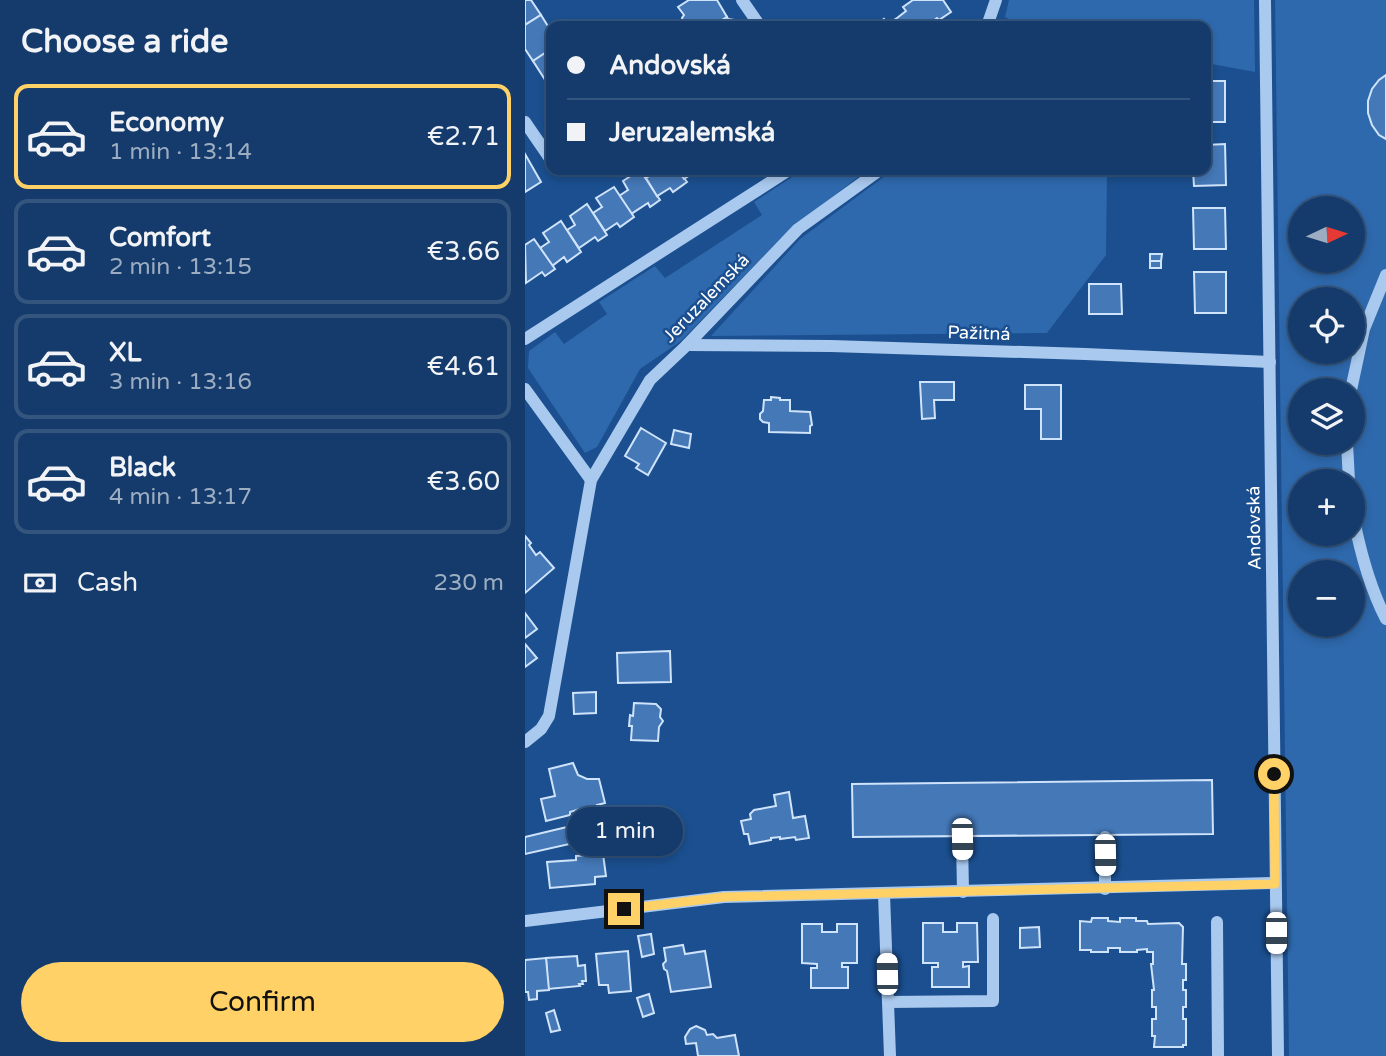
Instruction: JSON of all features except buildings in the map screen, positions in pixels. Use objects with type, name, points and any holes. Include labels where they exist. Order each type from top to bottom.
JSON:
[{"type":"street","points":[[743,0],[757,21]]},
{"type":"street","points":[[988,21],[996,0]]},
{"type":"street","name":"Andovská","points":[[1265,0],[1278,1056]]},
{"type":"street","points":[[525,122],[546,153]]},
{"type":"street","points":[[525,339],[781,175]]},
{"type":"street","name":"Jeruzalemská","points":[[525,742],[541,729],[549,716],[591,480],[650,380],[798,229],[873,175]]},
{"type":"street","points":[[1354,378],[1364,329],[1386,275]]},
{"type":"street","name":"Pažitná","points":[[687,345],[831,346],[1270,362]]},
{"type":"street","points":[[525,389],[591,480]]},
{"type":"street","points":[[1359,546],[1376,600],[1386,619]]},
{"type":"street","points":[[1105,837],[1105,888]]},
{"type":"street","points":[[962,839],[963,892]]},
{"type":"street","points":[[525,921],[724,897],[1275,884]]},
{"type":"street","points":[[884,894],[890,1056]]},
{"type":"street","points":[[888,1002],[993,1001],[993,919]]},
{"type":"street","points":[[1217,922],[1219,1056]]},
{"type":"shaded area","points":[[1009,0],[1254,0],[1255,72],[1211,64],[1211,21],[1013,21],[1005,17]]},
{"type":"shaded area","points":[[1275,0],[1386,0],[1386,1056],[1289,1056]]},
{"type":"shaded area","points":[[795,175],[861,175],[785,234],[681,341],[640,369],[597,447],[585,453],[528,368],[529,351],[555,332],[564,344],[607,314],[599,302],[655,266],[665,278],[762,215],[754,202]]},
{"type":"shaded area","points":[[886,175],[1107,175],[1106,255],[1047,333],[711,336],[800,239]]},
{"type":"route","points":[[624,909],[724,897],[1275,884],[1274,774]]}]
